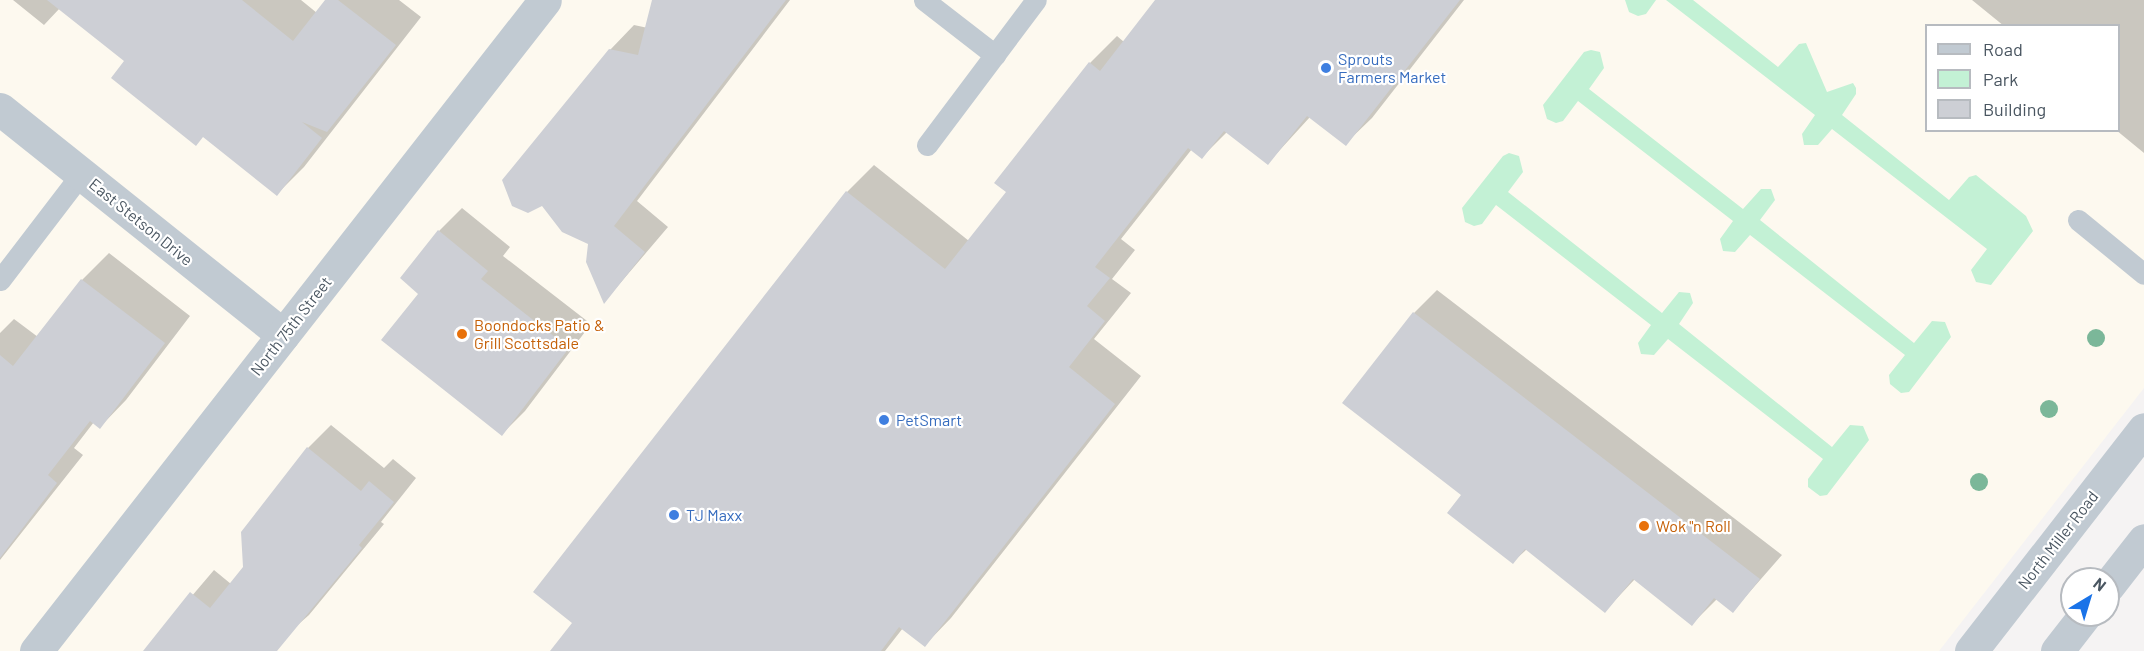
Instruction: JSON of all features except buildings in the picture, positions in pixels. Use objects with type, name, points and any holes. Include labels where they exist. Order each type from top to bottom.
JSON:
[{"type":"street","name":"North 75th Street","points":[[36,651],[545,0]]},
{"type":"street","name":"East Stetson Drive","points":[[0,109],[283,335]]},
{"type":"street","name":"North Miller Road","points":[[1971,651],[2144,429]]},
{"type":"street","points":[[2120,571],[2144,540]]},
{"type":"street","points":[[2057,651],[2076,627]]},
{"type":"lane","points":[[924,0],[995,55]]},
{"type":"lane","points":[[927,145],[1036,0]]},
{"type":"lane","points":[[0,280],[81,174]]},
{"type":"lane","points":[[2078,220],[2144,274]]},
{"type":"shaded area","points":[[0,0],[2144,0],[2144,388],[1939,651],[0,651]]},
{"type":"green space","points":[[1625,0],[1656,0],[1646,14],[1638,16],[1629,12]]},
{"type":"green space","points":[[1666,0],[1693,0],[1778,67],[1799,44],[1806,43],[1827,92],[1853,83],[1856,88],[1856,94],[1842,115],[1949,200],[1969,177],[1976,175],[2026,216],[2033,231],[1991,285],[1976,282],[1971,270],[1987,249],[1832,129],[1818,145],[1804,145],[1802,134],[1815,115]]},
{"type":"green space","points":[[1591,50],[1600,52],[1604,68],[1589,89],[1743,209],[1761,189],[1771,189],[1775,200],[1760,220],[1914,343],[1932,321],[1945,322],[1951,337],[1909,392],[1901,393],[1890,384],[1889,375],[1905,355],[1750,235],[1735,252],[1723,251],[1720,239],[1733,221],[1578,101],[1563,121],[1556,123],[1547,119],[1543,105],[1584,52]]},
{"type":"green space","points":[[1509,153],[1519,156],[1523,172],[1508,192],[1662,313],[1679,292],[1690,293],[1693,303],[1679,324],[1832,447],[1850,425],[1863,426],[1869,440],[1827,495],[1820,496],[1808,487],[1808,479],[1823,459],[1668,339],[1654,355],[1641,354],[1638,343],[1651,325],[1496,205],[1482,224],[1474,226],[1465,222],[1462,208],[1503,156]]},
{"type":"place","name":"Sprouts Farmers Market","points":[[1326,68]]},
{"type":"place","name":"Boondocks Patio & Grill Scottsdale","points":[[462,334]]},
{"type":"place","name":"PetSmart","points":[[884,420]]},
{"type":"place","name":"TJ Maxx","points":[[674,515]]},
{"type":"place","name":"Wok \"n Roll","points":[[1644,526]]}]
